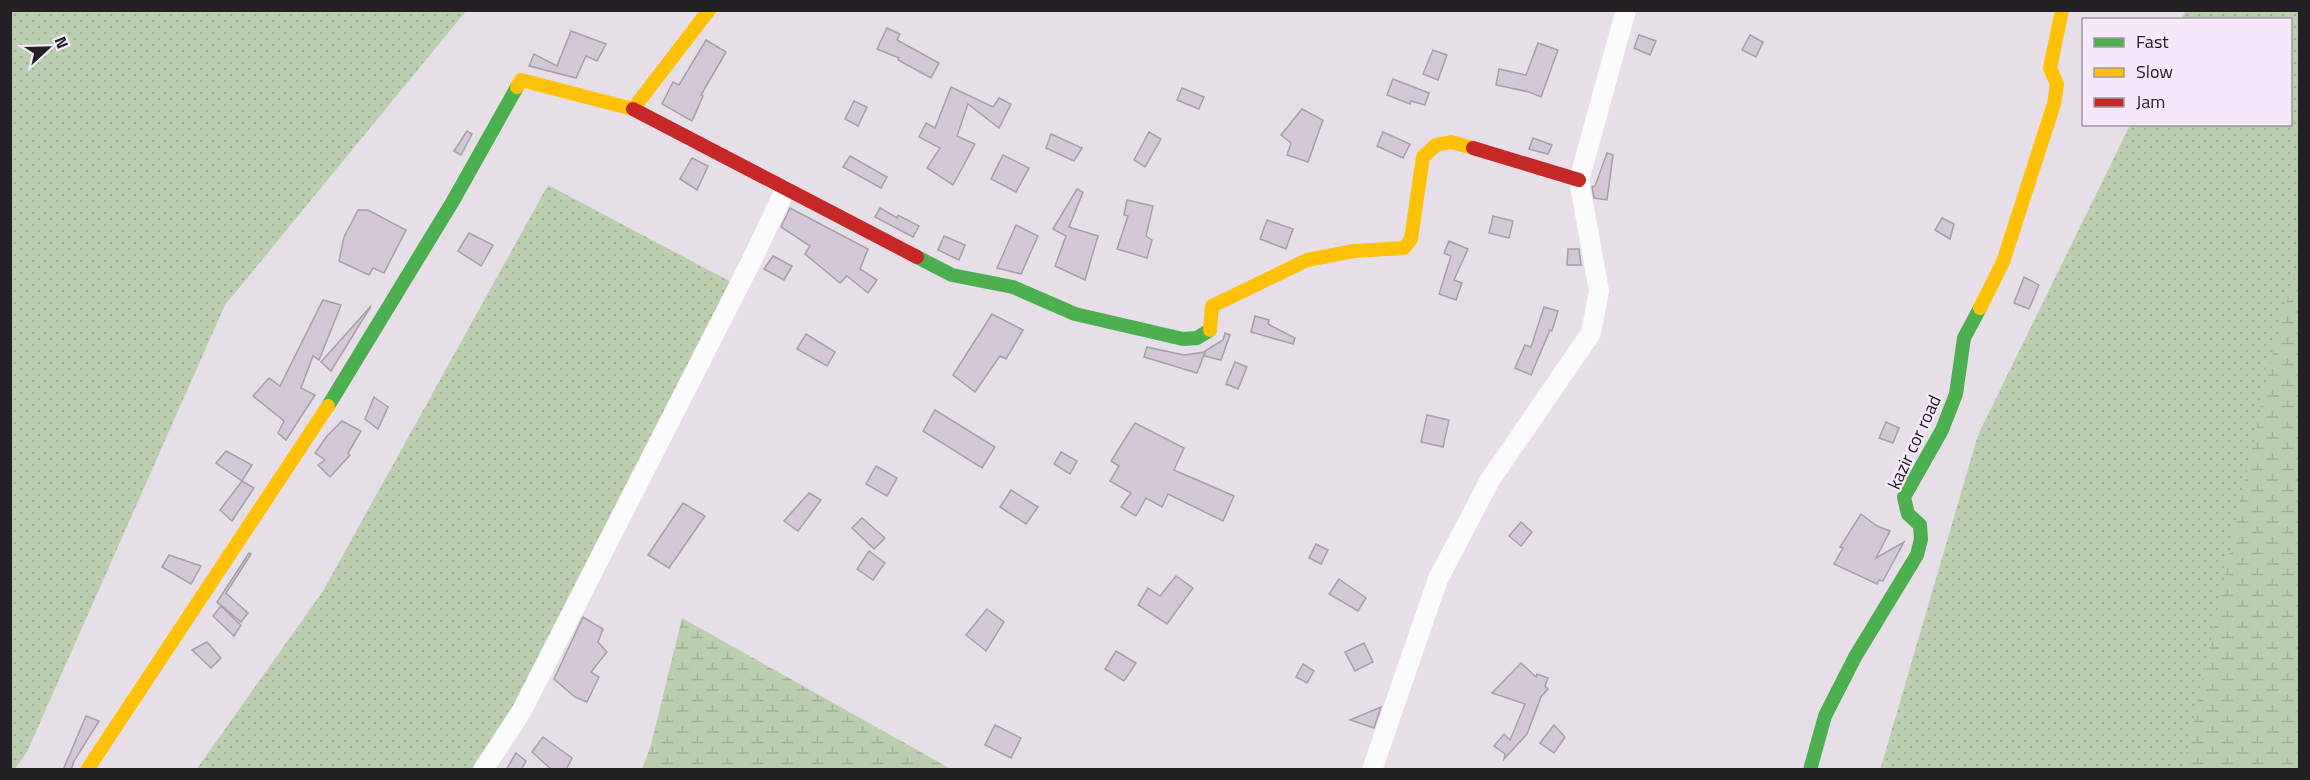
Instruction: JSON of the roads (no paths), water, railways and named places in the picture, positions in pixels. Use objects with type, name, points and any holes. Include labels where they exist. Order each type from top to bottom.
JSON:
[{"type":"street","points":[[633,110],[709,10]]},
{"type":"street","points":[[1372,770],[1438,579],[1490,480],[1591,333],[1599,291],[1579,180],[1626,10]]},
{"type":"street","name":"kazir cor road","points":[[1810,770],[1825,716],[1850,666],[1917,555],[1921,539],[1920,525],[1908,514],[1904,496],[1942,430],[1956,394],[1964,338],[2003,262],[2054,104],[2057,84],[2050,68],[2062,10]]},
{"type":"street","points":[[87,770],[336,393],[453,201],[521,80],[633,110],[952,275],[1013,287],[1075,314],[1183,339],[1197,339],[1210,331],[1212,306],[1307,260],[1354,251],[1404,248],[1411,239],[1424,157],[1436,145],[1451,142],[1579,180]]},
{"type":"street","points":[[483,770],[521,712],[549,659],[751,262],[785,190]]}]
